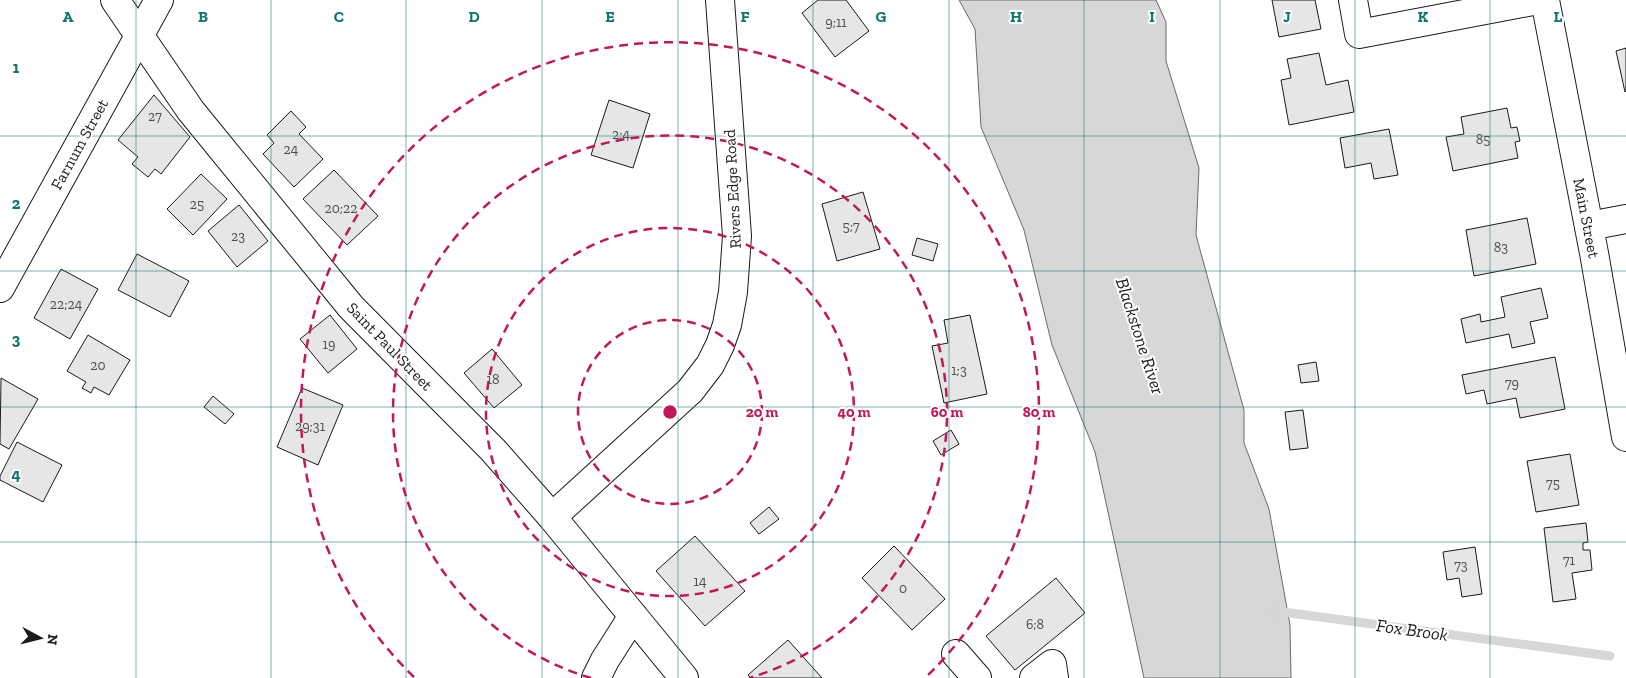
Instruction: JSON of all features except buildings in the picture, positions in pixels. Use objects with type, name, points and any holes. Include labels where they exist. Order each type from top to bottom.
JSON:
[{"type":"main road","name":"Saint Paul Street","points":[[115,0],[191,111],[351,307],[493,450],[552,517],[684,678]]},
{"type":"main road","name":"Farnum Street","points":[[0,288],[159,0]]},
{"type":"main road","name":"Rivers Edge Road","points":[[552,517],[690,391],[710,364],[722,338],[733,292],[737,236],[720,0]]},
{"type":"main road","points":[[1353,0],[1359,34],[1538,0]]},
{"type":"main road","name":"Main Street","points":[[1545,0],[1626,437]]},
{"type":"main road","points":[[1588,226],[1626,219]]},
{"type":"main road","points":[[596,678],[633,616]]},
{"type":"main road","points":[[956,654],[977,678]]},
{"type":"main road","points":[[1034,678],[1052,664],[1054,678]]},
{"type":"water","name":"Blackstone River","points":[[959,0],[1156,0],[1166,22],[1166,61],[1199,168],[1196,235],[1244,410],[1244,443],[1269,509],[1290,625],[1291,678],[1144,678],[1095,452],[1052,345],[1024,230],[981,127],[975,29]]},
{"type":"waterway","name":"Fox Brook","points":[[1276,611],[1610,656]]}]
